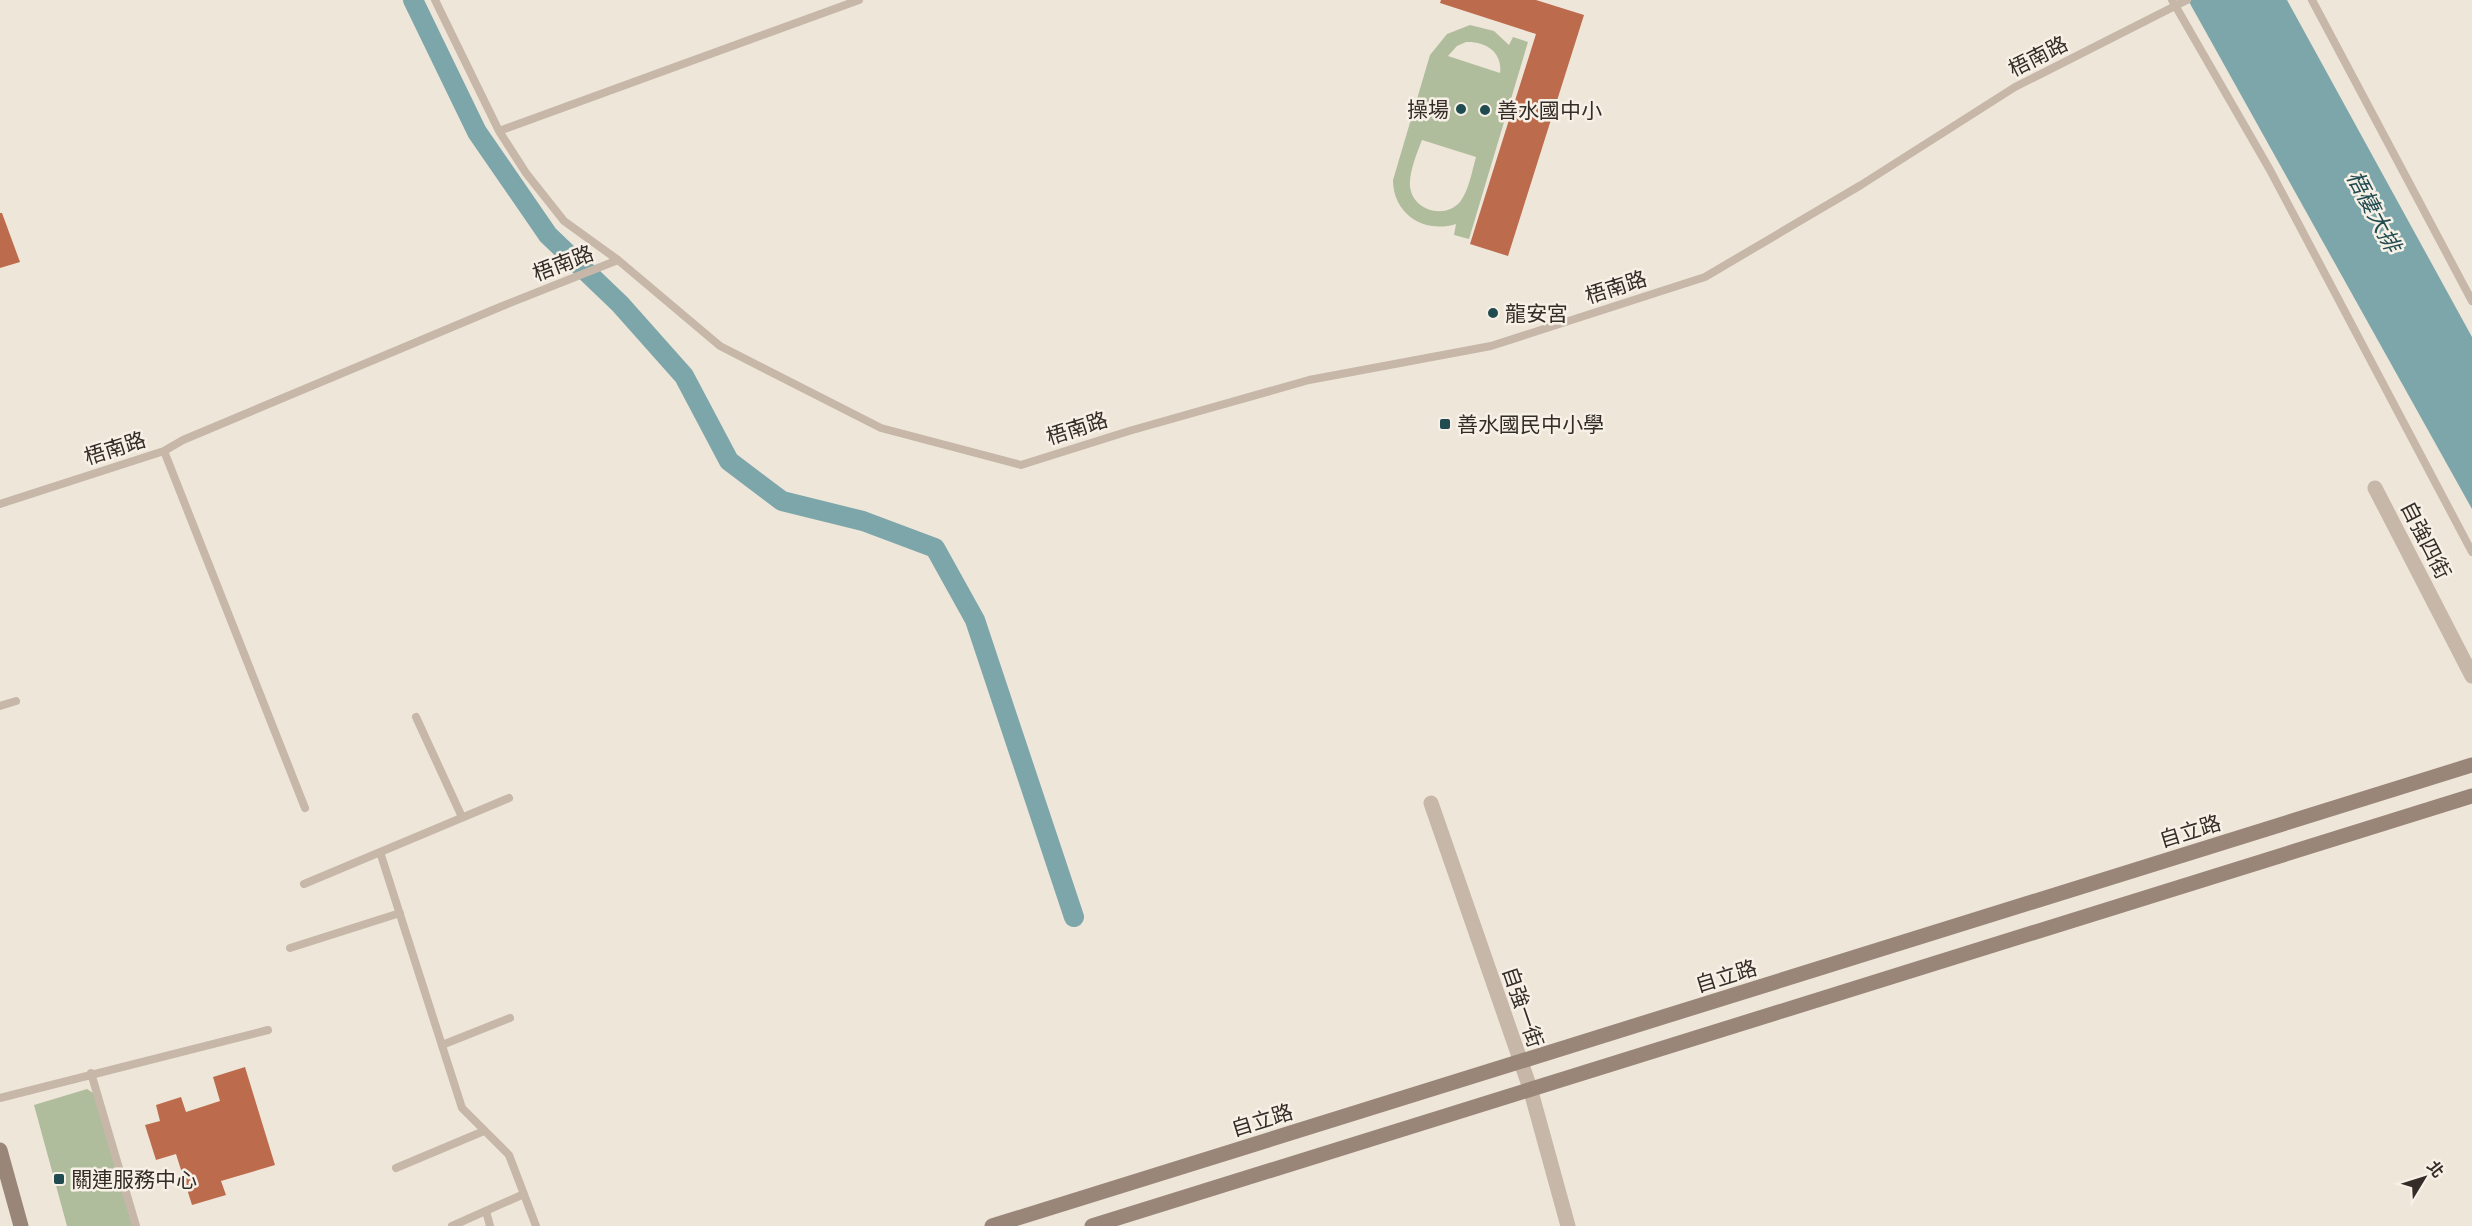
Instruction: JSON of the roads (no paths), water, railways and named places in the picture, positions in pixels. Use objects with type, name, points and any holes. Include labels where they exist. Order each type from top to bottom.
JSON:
[{"type":"street","name":"自強四街","points":[[2375,488],[2472,676]]},
{"type":"street","name":"自立路","points":[[992,1226],[2472,765]]},
{"type":"street","points":[[1092,1226],[2472,796]]},
{"type":"street","name":"自強一街","points":[[1431,803],[1530,1088],[1568,1226]]},
{"type":"street","points":[[0,1150],[21,1226]]},
{"type":"lane","points":[[435,0],[499,130],[525,173],[564,221],[618,261]]},
{"type":"lane","points":[[499,130],[859,0]]},
{"type":"lane","name":"梧南路","points":[[0,504],[164,451],[183,440],[490,311],[618,261],[720,346],[880,428],[1021,465],[1129,431],[1309,380],[1491,346],[1706,277],[1861,184],[2015,87],[2173,3],[2187,0]]},
{"type":"lane","points":[[2312,0],[2472,301]]},
{"type":"lane","points":[[2173,3],[2270,170],[2472,552]]},
{"type":"lane","points":[[164,451],[304,808]]},
{"type":"lane","points":[[0,706],[15,701]]},
{"type":"lane","points":[[416,717],[462,817]]},
{"type":"lane","points":[[304,884],[509,798]]},
{"type":"lane","points":[[380,852],[462,1108],[508,1155],[536,1226]]},
{"type":"lane","points":[[290,948],[400,913]]},
{"type":"lane","points":[[442,1045],[510,1018]]},
{"type":"lane","points":[[0,1098],[267,1030]]},
{"type":"lane","points":[[91,1073],[136,1226]]},
{"type":"lane","points":[[396,1168],[484,1131]]},
{"type":"lane","points":[[452,1226],[524,1194]]},
{"type":"lane","points":[[486,1211],[490,1226]]},
{"type":"water","name":"梧棲大排","points":[[2188,0],[2287,0],[2472,337],[2472,509]]},
{"type":"waterway","points":[[413,0],[477,132],[548,235],[620,304],[684,376],[729,461],[782,501],[863,521],[935,548],[975,620],[1074,917]]},
{"type":"place","name":"操場","points":[[1461,109]]},
{"type":"place","name":"善水國中小","points":[[1485,110]]},
{"type":"place","name":"龍安宮","points":[[1493,313]]},
{"type":"place","name":"善水國民中小學","points":[[1445,424]]},
{"type":"place","name":"關連服務中心","points":[[59,1179]]}]
